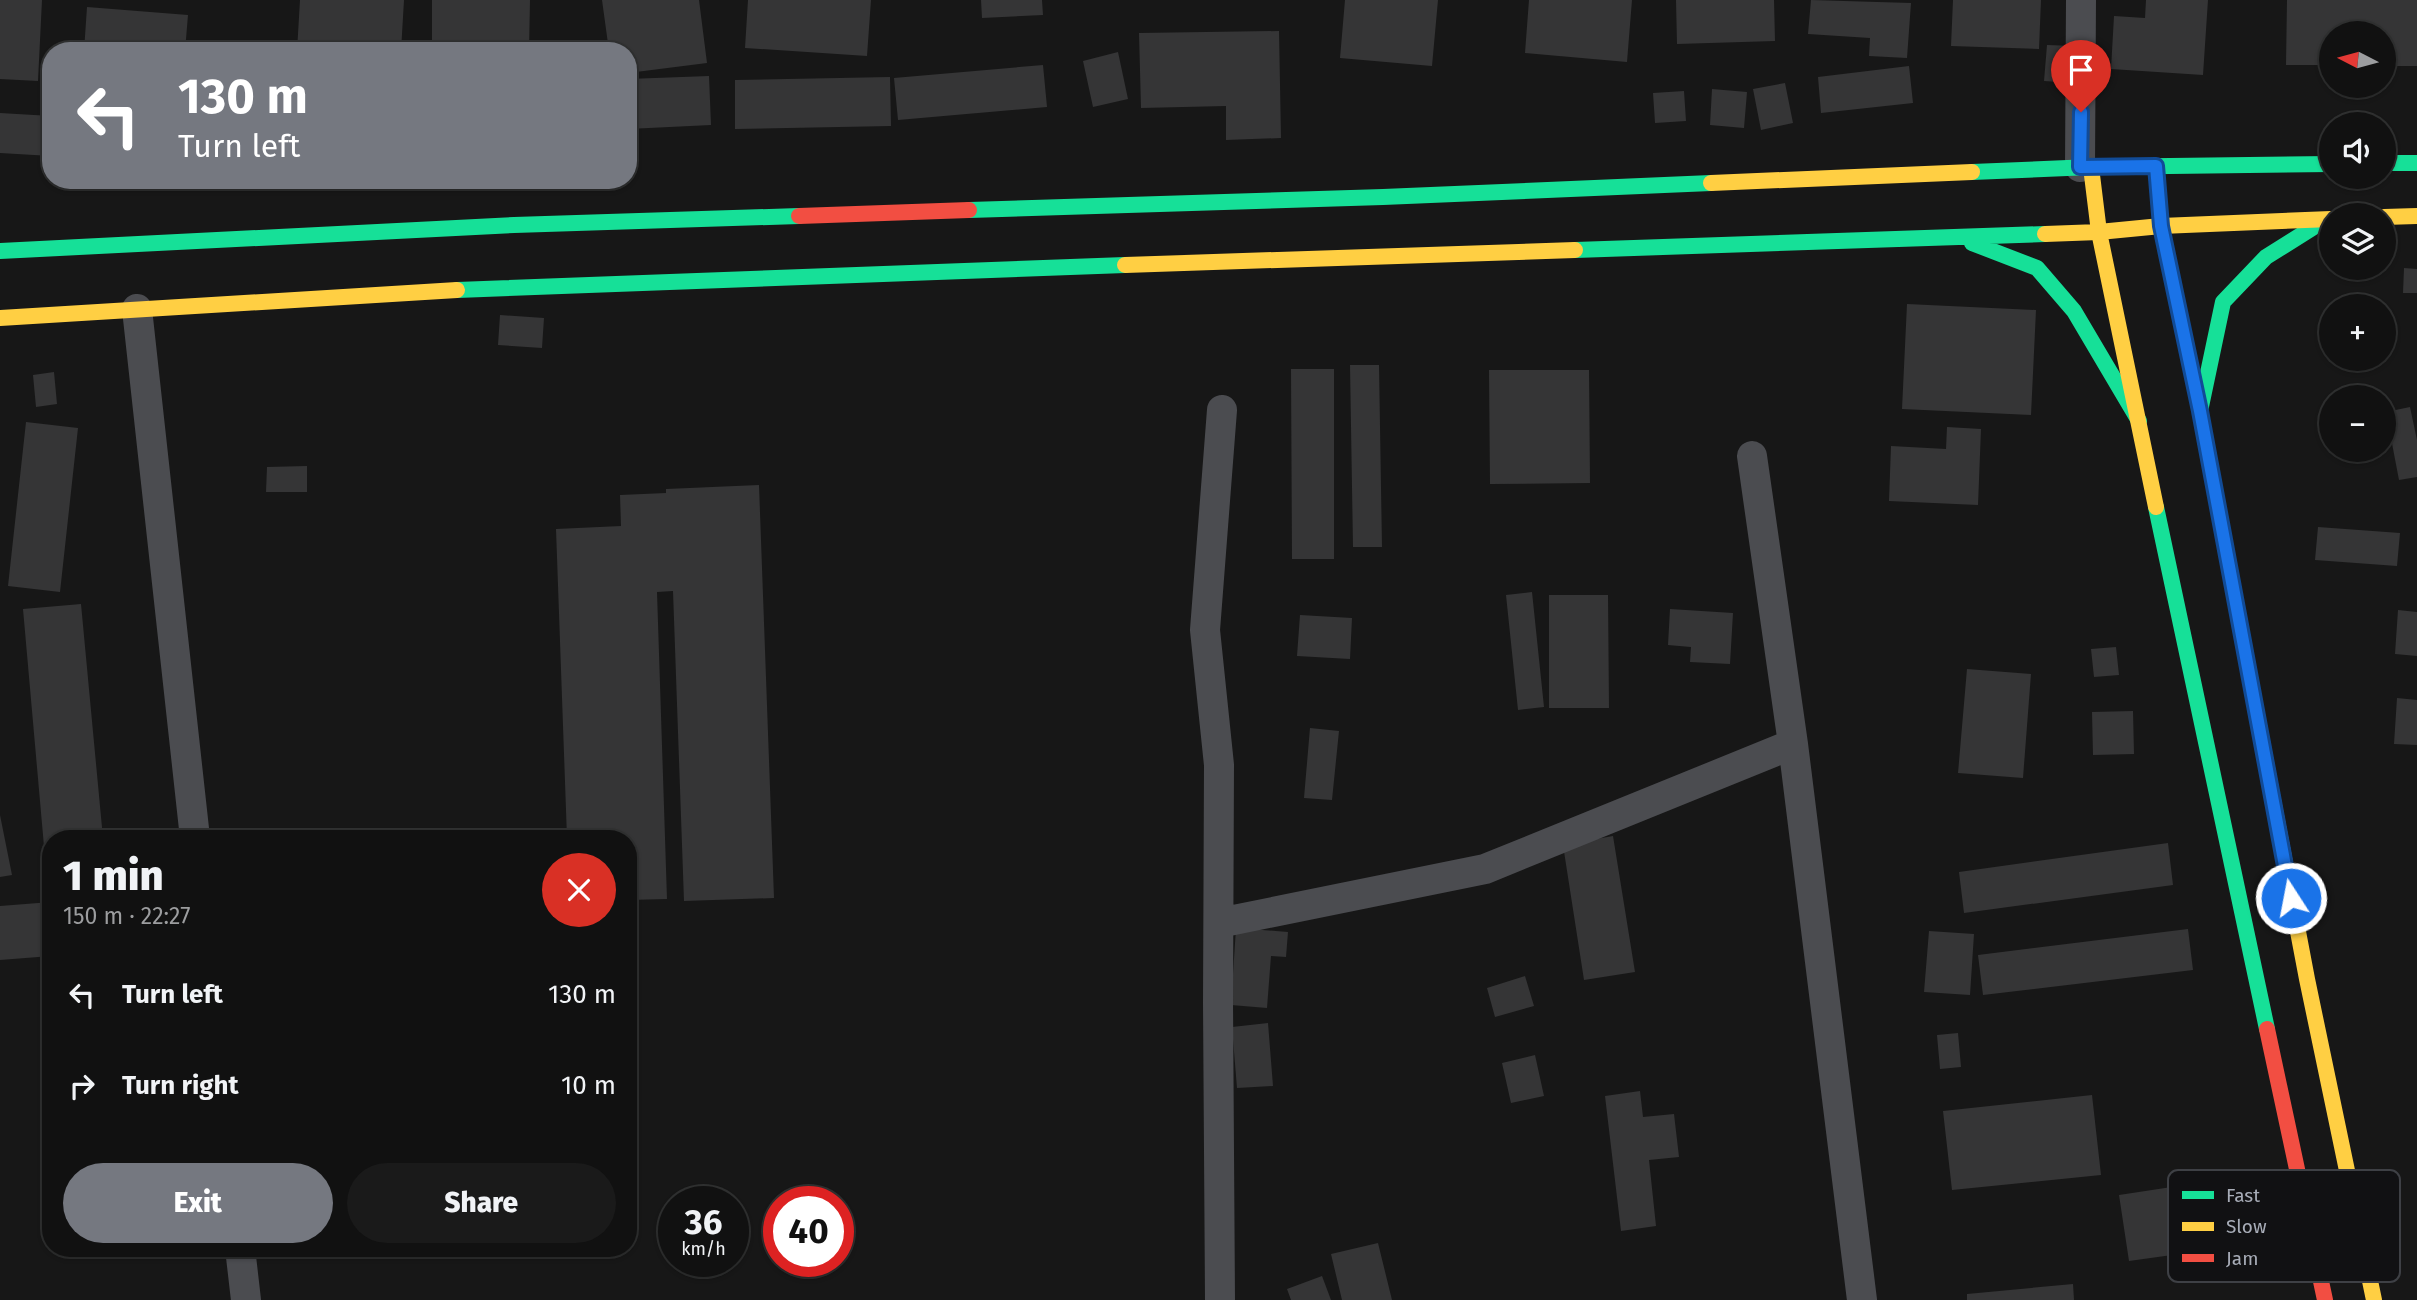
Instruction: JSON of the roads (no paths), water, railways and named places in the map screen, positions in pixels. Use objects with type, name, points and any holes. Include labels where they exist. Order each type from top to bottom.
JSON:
[{"type":"main road","points":[[2396,163],[2417,163]]},
{"type":"main road","points":[[0,251],[514,225],[762,223],[2085,167],[2319,164]]},
{"type":"main road","points":[[2156,166],[2161,226],[2200,411],[2307,979],[2347,1170]]},
{"type":"main road","points":[[2085,167],[2207,757],[2297,1170]]},
{"type":"main road","points":[[2396,217],[2417,216]]},
{"type":"main road","points":[[0,318],[766,271],[1957,237],[2319,219]]},
{"type":"main road","points":[[2200,411],[2223,302],[2266,257],[2319,225]]},
{"type":"main road","points":[[1957,237],[2037,268],[2074,311],[2139,421]]},
{"type":"main road","points":[[2321,1282],[2325,1300]]},
{"type":"main road","points":[[2370,1282],[2374,1300]]},
{"type":"street","points":[[2081,0],[2085,167]]},
{"type":"street","points":[[137,309],[194,830]]},
{"type":"street","points":[[1220,1300],[1219,765],[1205,630],[1222,410]]},
{"type":"street","points":[[1752,456],[1793,744],[1862,1300]]},
{"type":"street","points":[[1219,923],[1485,869],[1793,744]]},
{"type":"street","points":[[241,1257],[246,1300]]}]
